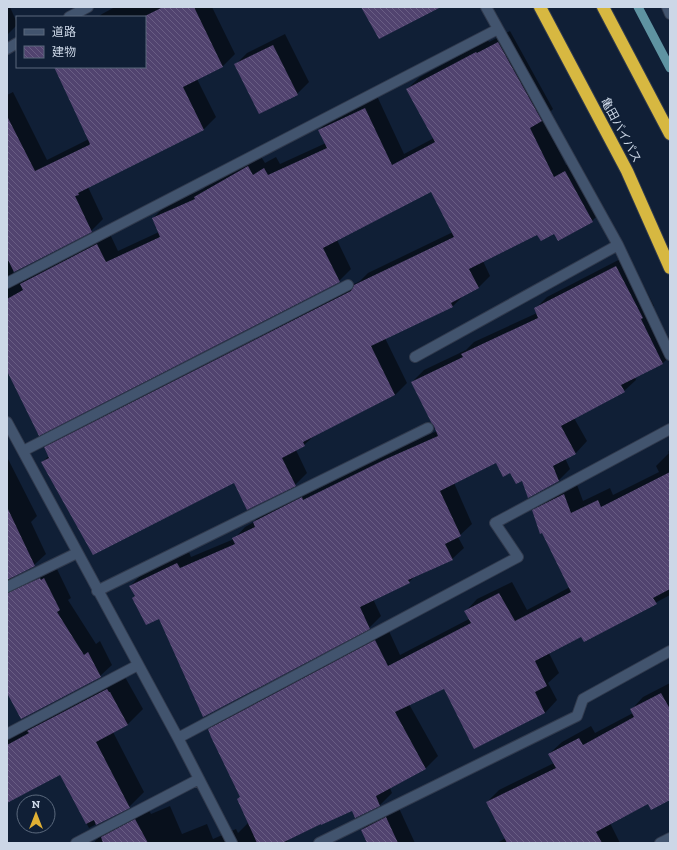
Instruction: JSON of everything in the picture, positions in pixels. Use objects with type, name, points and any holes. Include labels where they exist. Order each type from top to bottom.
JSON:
[{"type":"highway","name":"亀田バイパス","points":[[540,7],[627,171],[670,268]]},
{"type":"highway","points":[[603,7],[670,134]]},
{"type":"street","points":[[71,16],[88,7]]},
{"type":"street","points":[[486,7],[618,245],[670,354]]},
{"type":"street","points":[[667,7],[670,14]]},
{"type":"street","points":[[7,283],[498,28]]},
{"type":"street","points":[[7,48],[16,44]]},
{"type":"street","points":[[415,357],[618,245]]},
{"type":"street","points":[[23,451],[348,285]]},
{"type":"street","points":[[7,422],[12,441],[23,451],[97,591],[178,738],[232,843]]},
{"type":"street","points":[[97,591],[428,428]]},
{"type":"street","points":[[178,738],[518,557],[495,523],[670,429]]},
{"type":"street","points":[[7,587],[77,553]]},
{"type":"street","points":[[319,843],[576,716],[583,699],[670,652]]},
{"type":"street","points":[[7,734],[138,665]]},
{"type":"street","points":[[76,843],[199,779]]},
{"type":"street","points":[[660,843],[670,838]]},
{"type":"building","points":[[163,7],[194,7],[223,67],[183,87],[204,130],[78,193],[79,195],[75,196],[92,232],[14,272],[7,258],[7,116],[35,171],[89,145],[90,144],[54,68],[146,68],[145,16]]},
{"type":"building","points":[[361,7],[441,7],[379,39]]},
{"type":"building","points":[[498,42],[542,121],[530,128],[554,177],[565,171],[593,222],[558,241],[554,234],[541,241],[537,235],[469,269],[479,288],[451,303],[453,307],[371,346],[395,395],[303,442],[305,446],[282,458],[296,486],[247,510],[234,483],[93,555],[41,462],[49,458],[44,447],[351,291],[354,285],[454,237],[431,192],[323,248],[340,282],[39,436],[7,371],[7,299],[23,290],[20,284],[97,244],[106,262],[160,237],[152,218],[195,199],[194,197],[248,166],[253,175],[264,168],[268,175],[327,148],[318,130],[365,108],[392,165],[435,142],[406,89]]},
{"type":"building","points":[[273,45],[298,95],[259,114],[234,64]]},
{"type":"building","points":[[616,266],[643,318],[641,319],[663,364],[621,385],[625,392],[561,426],[576,454],[553,466],[559,481],[528,498],[522,481],[516,484],[510,473],[503,477],[496,463],[440,491],[461,536],[445,544],[453,560],[408,580],[410,583],[360,607],[370,629],[203,717],[159,619],[146,625],[132,598],[135,596],[129,586],[177,563],[180,568],[235,544],[232,538],[255,527],[253,522],[302,497],[303,500],[386,459],[438,436],[411,382],[463,357],[461,354],[538,318],[534,308]]},
{"type":"building","points":[[670,472],[670,589],[653,598],[657,604],[584,642],[581,637],[535,661],[547,686],[535,692],[545,713],[474,749],[444,689],[395,712],[426,769],[376,796],[380,806],[355,818],[352,811],[282,843],[257,843],[237,799],[240,797],[208,729],[375,640],[388,666],[471,623],[464,611],[499,593],[515,621],[571,592],[542,533],[540,534],[532,510],[564,494],[571,513],[598,500],[601,507]]},
{"type":"building","points":[[7,507],[35,566],[7,580]]},
{"type":"building","points":[[40,578],[41,580],[44,578],[60,610],[57,612],[84,655],[88,652],[101,677],[21,719],[7,693],[7,593]]},
{"type":"building","points":[[107,689],[128,725],[96,742],[130,808],[96,825],[94,820],[86,824],[60,775],[24,794],[16,794],[16,798],[7,803],[7,745],[29,733],[27,731]]},
{"type":"building","points":[[661,693],[670,709],[670,800],[651,810],[648,804],[596,832],[602,843],[507,843],[486,802],[556,768],[548,754],[579,738],[583,745],[634,717],[630,709]]},
{"type":"building","points":[[386,817],[398,843],[367,843],[361,830]]},
{"type":"building","points":[[135,819],[148,843],[103,843],[101,837]]},
{"type":"waterway","points":[[638,7],[670,68]]}]
